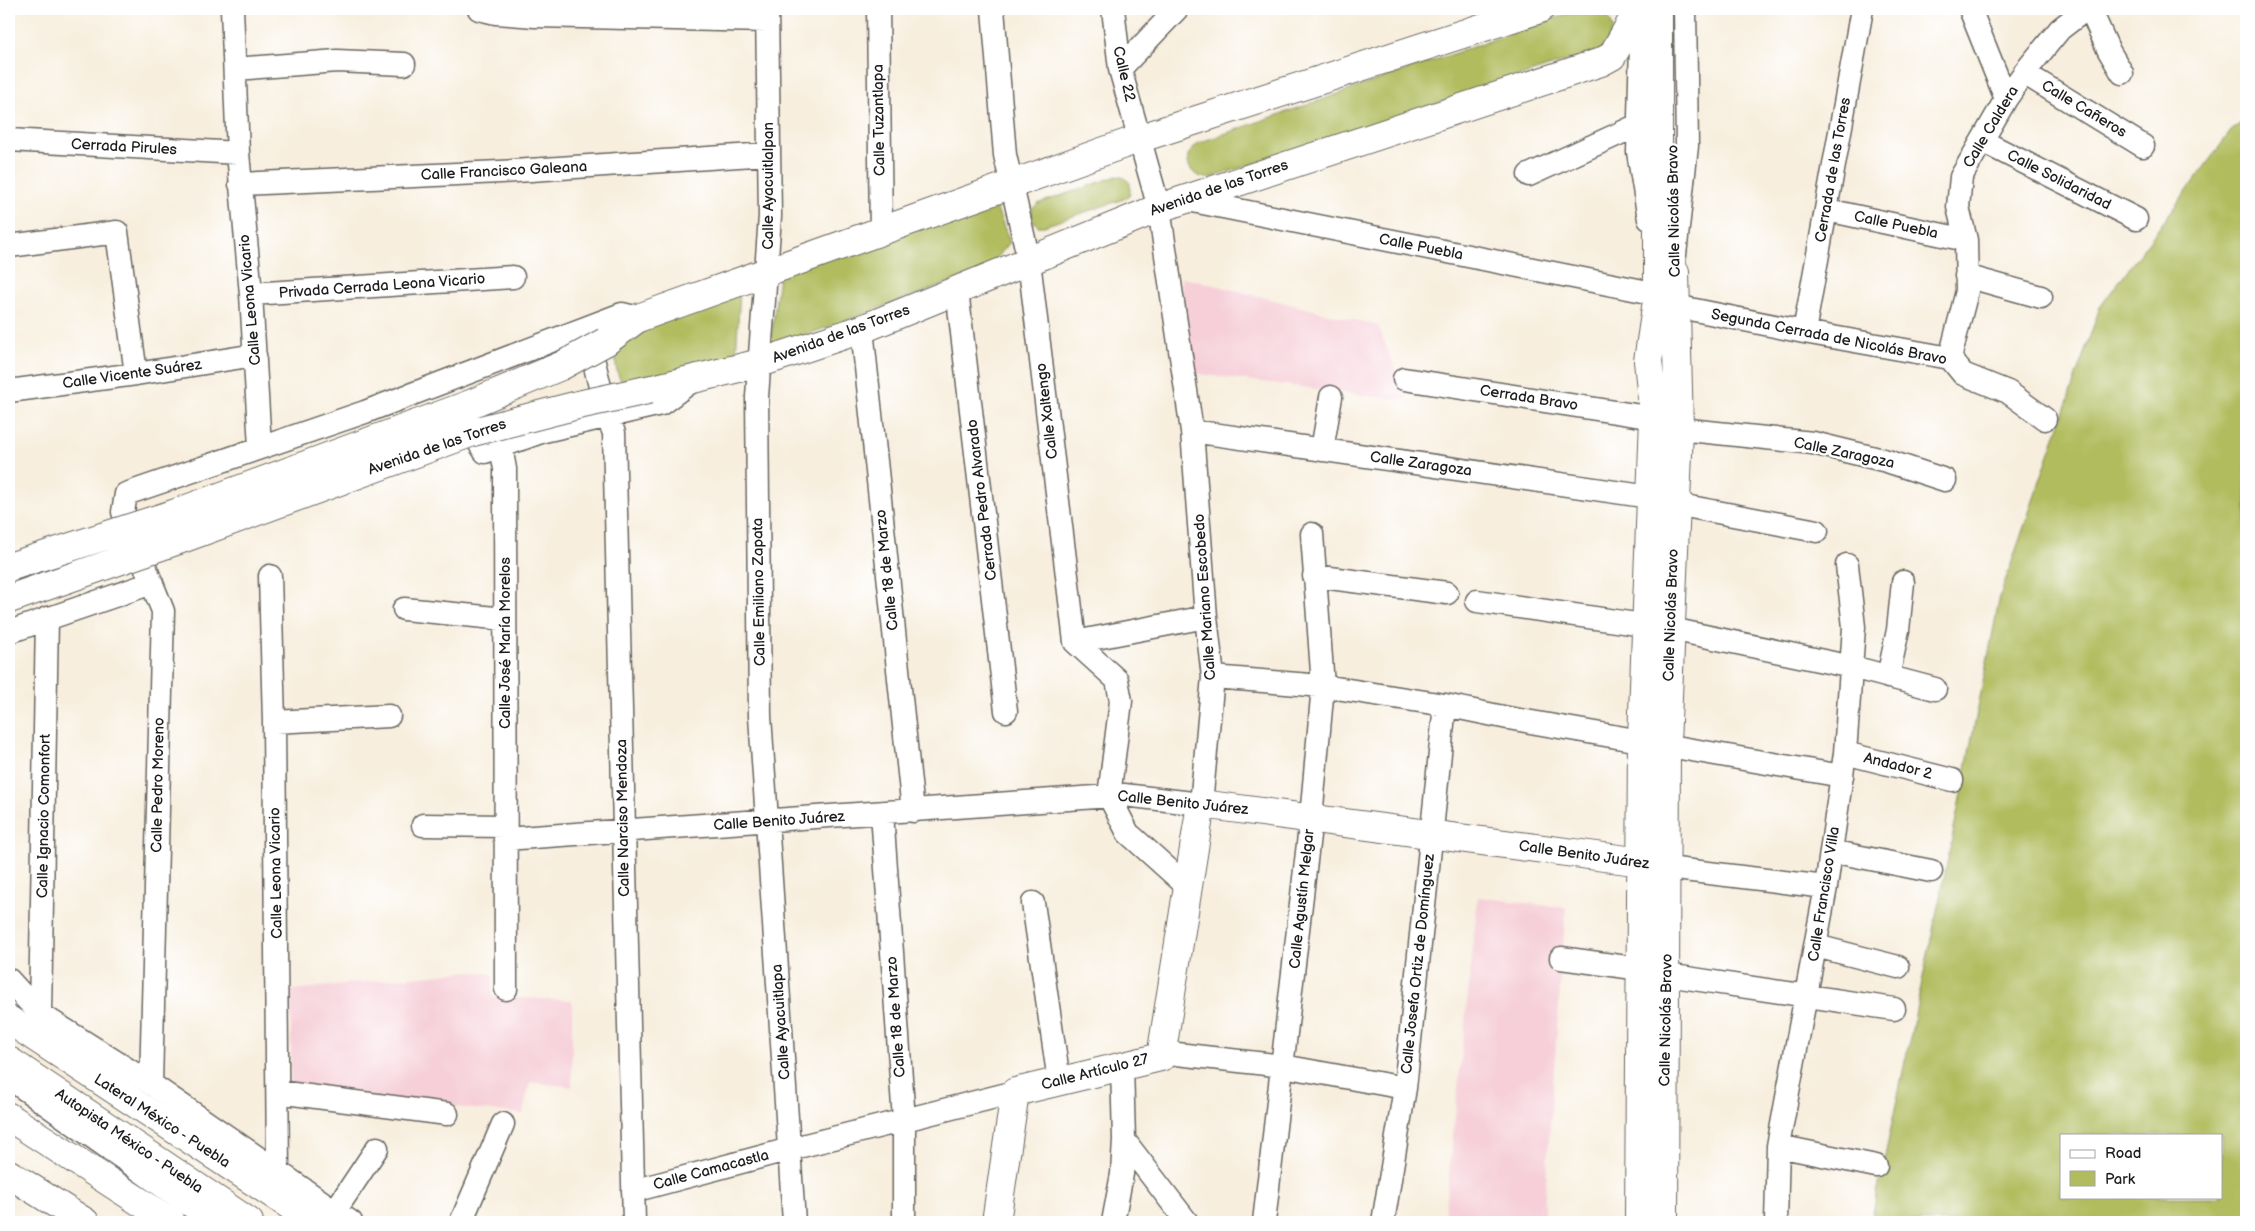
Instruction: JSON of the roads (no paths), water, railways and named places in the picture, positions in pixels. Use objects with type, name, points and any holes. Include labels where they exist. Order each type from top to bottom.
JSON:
[{"type":"main road","name":"Avenida de las Torres","points":[[9,567],[176,513],[468,405],[561,366],[596,335],[638,318],[1141,138],[1540,9]]},
{"type":"main road","name":"Avenida de las Torres","points":[[9,599],[187,537],[473,432],[578,405],[760,363],[862,328],[1171,204],[1601,62],[1612,56],[1616,51],[1641,9]]},
{"type":"main road","name":"Calle Nicolás Bravo","points":[[1658,9],[1667,300],[1679,429],[1662,501]]},
{"type":"main road","name":"Calle Nicolás Bravo","points":[[1666,266],[1672,9]]},
{"type":"main road","name":"Calle Nicolás Bravo","points":[[1664,1222],[1654,972],[1654,743],[1662,501],[1648,361],[1667,300]]},
{"type":"main road","name":"Calle Benito Juárez","points":[[1201,804],[1654,865]]},
{"type":"main road","name":"Calle Mariano Escobedo","points":[[1161,1057],[1201,804]]},
{"type":"main road","name":"Calle Nicolás Bravo","points":[[1639,1222],[1654,972]]},
{"type":"main road","name":"Lateral México - Puebla","points":[[9,1020],[334,1218]]},
{"type":"main road","name":"Calle Artículo 27","points":[[1015,1092],[1161,1057]]},
{"type":"main road","name":"Autopista México - Puebla","points":[[9,1061],[249,1222]]},
{"type":"main road","points":[[996,1222],[1015,1092]]},
{"type":"main road","points":[[9,1117],[171,1222]]},
{"type":"main road","points":[[9,1174],[85,1222]]},
{"type":"street","name":"Calle Leona Vicario","points":[[232,9],[238,153],[256,355],[260,447]]},
{"type":"street","points":[[479,9],[496,13],[535,16],[767,15]]},
{"type":"street","name":"Calle Tuzantlapa","points":[[878,9],[881,232]]},
{"type":"street","name":"Calle Xaltengo","points":[[993,9],[1005,154],[1029,261],[1075,642]]},
{"type":"street","name":"Calle 22","points":[[1113,9],[1120,70],[1141,138]]},
{"type":"street","points":[[1120,70],[1177,9]]},
{"type":"street","points":[[1641,9],[1638,152],[1666,266]]},
{"type":"street","points":[[1666,266],[1687,146],[1685,9]]},
{"type":"street","name":"Cerrada de las Torres","points":[[1804,332],[1862,9]]},
{"type":"street","points":[[1970,9],[2006,99]]},
{"type":"street","name":"Calle Caldera","points":[[1950,358],[1967,291],[1966,240],[1958,208],[1961,177],[2006,99],[2024,73],[2060,29],[2086,9]]},
{"type":"street","points":[[2090,9],[2109,51],[2122,73]]},
{"type":"street","name":"Calle Ayacuitlalpan","points":[[760,363],[770,216],[767,15]]},
{"type":"street","points":[[235,69],[336,61],[404,64]]},
{"type":"street","name":"Calle Cañeros","points":[[2024,73],[2143,146]]},
{"type":"street","points":[[1529,175],[1638,125]]},
{"type":"street","name":"Calle Mariano Escobedo","points":[[1141,138],[1171,204],[1192,431],[1206,617],[1213,677],[1201,804]]},
{"type":"street","name":"Cerrada Pirules","points":[[9,140],[238,153]]},
{"type":"street","name":"Calle Solidaridad","points":[[1982,141],[2136,219]]},
{"type":"street","name":"Calle Francisco Galeana","points":[[240,184],[500,172],[768,154]]},
{"type":"street","name":"Calle Puebla","points":[[1171,204],[1667,300]]},
{"type":"street","name":"Calle Puebla","points":[[1826,210],[1966,240]]},
{"type":"street","points":[[9,246],[117,232],[136,374]]},
{"type":"street","points":[[1966,276],[2041,297]]},
{"type":"street","name":"Privada Cerrada Leona Vicario","points":[[251,294],[513,277]]},
{"type":"street","name":"Cerrada Pedro Alvarado","points":[[957,290],[1006,711]]},
{"type":"street","name":"Segunda Cerrada de Nicolás Bravo","points":[[1667,300],[1804,332],[1950,358],[1963,374],[2008,392],[2045,419]]},
{"type":"street","name":"Calle 18 de Marzo","points":[[862,328],[913,811]]},
{"type":"street","points":[[260,447],[366,412],[440,383],[596,335]]},
{"type":"street","name":"Calle Narciso Mendoza","points":[[596,335],[607,415],[614,433],[622,832],[634,1222]]},
{"type":"street","name":"Calle Vicente Suárez","points":[[9,391],[256,355]]},
{"type":"street","name":"Calle Emiliano Zapata","points":[[760,363],[757,406],[760,716],[767,822]]},
{"type":"street","points":[[440,383],[485,452],[544,431],[661,404],[694,379]]},
{"type":"street","name":"Cerrada Bravo","points":[[1404,379],[1654,418]]},
{"type":"street","points":[[1322,450],[1330,397]]},
{"type":"street","name":"Calle Zaragoza","points":[[1654,418],[1679,429],[1813,443],[1887,461],[1944,480]]},
{"type":"street","name":"Calle Zaragoza","points":[[1192,431],[1662,501],[1818,531]]},
{"type":"street","name":"Calle Pedro Moreno","points":[[151,1084],[163,611],[123,512],[126,494],[260,447]]},
{"type":"street","name":"Calle José María Morelos","points":[[500,447],[504,468],[506,990]]},
{"type":"street","name":"Calle Agustín Melgar","points":[[1264,1222],[1311,818],[1323,686],[1312,534]]},
{"type":"street","name":"Calle Francisco Villa","points":[[1776,1222],[1778,1146],[1816,946],[1845,753],[1854,627],[1847,565]]},
{"type":"street","name":"Calle Leona Vicario","points":[[270,576],[274,722],[278,1171]]},
{"type":"street","points":[[1314,576],[1447,593]]},
{"type":"street","points":[[1888,676],[1898,630],[1903,582]]},
{"type":"street","points":[[9,632],[152,583]]},
{"type":"street","name":"Calle Nicolás Bravo","points":[[1477,601],[1658,626]]},
{"type":"street","points":[[404,609],[505,619]]},
{"type":"street","points":[[1075,642],[1206,617]]},
{"type":"street","name":"Calle Ignacio Comonfort","points":[[40,1014],[47,618]]},
{"type":"street","points":[[1658,626],[1852,667],[1935,690]]},
{"type":"street","points":[[1075,642],[1117,680],[1121,701],[1109,796],[1128,833],[1188,886]]},
{"type":"street","points":[[1213,677],[1323,686],[1445,705],[1508,718],[1842,776]]},
{"type":"street","name":"Calle Josefa Ortiz de Domínguez","points":[[1383,1222],[1405,1088],[1445,705]]},
{"type":"street","points":[[274,722],[389,716]]},
{"type":"street","name":"Andador 2","points":[[1845,753],[1952,780]]},
{"type":"street","name":"Calle Benito Juárez","points":[[423,825],[505,832],[622,832],[1124,795],[1201,804]]},
{"type":"street","name":"Calle 18 de Marzo","points":[[882,813],[904,1120],[904,1222]]},
{"type":"street","name":"Calle Ayacuitlapa","points":[[767,822],[794,1222]]},
{"type":"street","points":[[1831,851],[1931,871]]},
{"type":"street","name":"Calle Benito Juárez","points":[[1654,865],[1826,887]]},
{"type":"street","points":[[1033,903],[1059,1081]]},
{"type":"street","points":[[1816,946],[1898,967]]},
{"type":"street","points":[[1561,958],[1807,994],[1894,1009]]},
{"type":"street","points":[[9,980],[40,1014],[151,1084],[278,1171],[334,1218],[378,1148]]},
{"type":"street","name":"Calle Artículo 27","points":[[1161,1057],[1177,1054],[1283,1066],[1405,1088]]},
{"type":"street","points":[[1113,1222],[1122,1174],[1124,1140],[1122,1065]]},
{"type":"street","points":[[9,1078],[213,1222]]},
{"type":"street","points":[[9,1089],[194,1222]]},
{"type":"street","points":[[278,1092],[446,1114]]},
{"type":"street","name":"Calle Artículo 27","points":[[790,1149],[1015,1092]]},
{"type":"street","points":[[462,1222],[504,1124]]},
{"type":"street","points":[[1124,1140],[1187,1222]]},
{"type":"street","points":[[1778,1146],[1876,1166]]},
{"type":"street","name":"Calle Camacastla","points":[[633,1191],[790,1149]]}]
